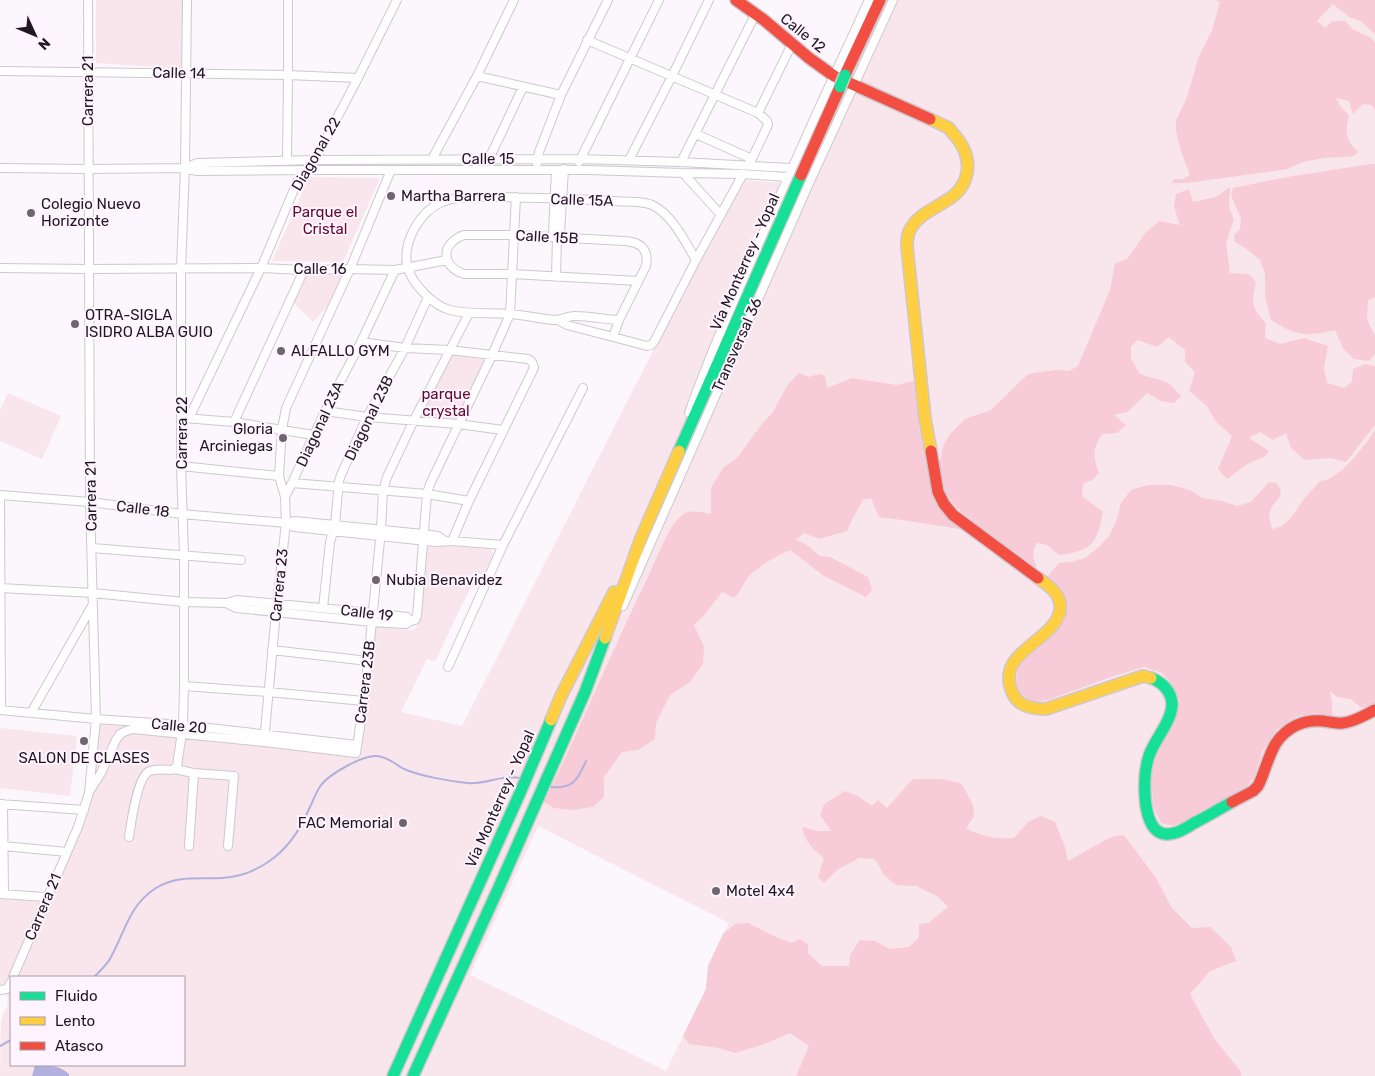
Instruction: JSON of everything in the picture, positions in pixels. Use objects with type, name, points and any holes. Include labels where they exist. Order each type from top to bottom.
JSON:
[{"type":"main road","name":"Calle 12","points":[[736,0],[792,44],[854,86],[949,128],[966,152],[968,164],[963,185],[957,194],[914,224],[909,231],[907,247],[925,419],[938,492],[944,504],[953,515],[1052,588],[1058,598],[1060,610],[1054,622],[1015,659],[1008,677],[1008,686],[1014,697],[1031,709],[1046,709],[1143,676],[1150,676],[1157,680],[1171,696],[1172,707],[1146,767],[1146,797],[1150,822],[1153,827],[1158,832],[1171,834],[1253,791],[1260,783],[1278,740],[1297,724],[1307,721],[1347,722],[1375,710]]},
{"type":"main road","name":"Vía Monterrey - Yopal","points":[[413,1076],[538,801],[585,692],[642,538],[734,323],[840,87],[840,76],[880,0]]},
{"type":"main road","name":"Vía Monterrey - Yopal","points":[[393,1076],[520,793],[561,696],[642,538]]},
{"type":"street","name":"Carrera 21","points":[[13,976],[84,810],[89,793],[96,719],[90,502],[88,0]]},
{"type":"street","name":"Carrera 22","points":[[175,769],[182,730],[184,686],[184,555],[181,466],[185,418],[181,268],[185,168],[187,0]]},
{"type":"street","name":"Diagonal 22","points":[[185,418],[261,268],[298,180],[315,160],[397,0]]},
{"type":"street","points":[[432,159],[477,76],[514,0]]},
{"type":"street","points":[[537,170],[539,152],[561,95],[608,0]]},
{"type":"street","points":[[577,170],[579,159],[659,0]]},
{"type":"street","points":[[629,160],[709,0]]},
{"type":"street","name":"Transversal 36","points":[[666,482],[701,379],[791,168],[840,76],[869,0]]},
{"type":"street","name":"Transversal 36","points":[[585,692],[750,316],[893,0]]},
{"type":"street","points":[[287,161],[288,2]]},
{"type":"street","points":[[681,162],[755,15]]},
{"type":"street","points":[[587,40],[715,94],[758,114],[768,121],[768,126],[750,162],[696,134]]},
{"type":"street","points":[[758,114],[792,44]]},
{"type":"street","name":"Calle 14","points":[[0,70],[358,78]]},
{"type":"street","points":[[477,76],[561,95]]},
{"type":"street","points":[[489,159],[523,87]]},
{"type":"street","name":"Calle 15","points":[[185,168],[196,163],[432,159],[750,162],[791,168]]},
{"type":"street","points":[[666,172],[668,162]]},
{"type":"street","name":"Calle 15","points":[[0,168],[185,168],[196,172],[577,170],[743,174],[787,177]]},
{"type":"street","name":"Carrera 23","points":[[264,738],[286,523],[285,497],[280,476],[282,430],[286,408],[350,269],[391,170]]},
{"type":"street","points":[[556,277],[557,238],[560,233],[558,199],[560,170]]},
{"type":"street","points":[[683,173],[721,215]]},
{"type":"street","points":[[408,268],[414,280],[428,297],[448,309],[469,313],[510,314],[558,320],[572,327],[614,336],[646,346],[651,345],[743,174]]},
{"type":"street","points":[[410,621],[415,620],[417,616],[426,494],[510,314],[516,197]]},
{"type":"street","name":"Calle 15A","points":[[408,268],[408,242],[426,212],[441,202],[458,198],[516,197],[647,203],[655,206],[662,212],[676,228],[696,260]]},
{"type":"street","name":"Calle 15B","points":[[446,260],[446,254],[451,243],[457,237],[464,235],[514,235],[633,242],[645,250],[648,258],[638,281]]},
{"type":"street","points":[[446,260],[450,266],[464,274],[512,274],[638,281],[619,320],[614,336]]},
{"type":"street","name":"Calle 16","points":[[0,268],[395,270],[446,260]]},
{"type":"street","points":[[234,422],[304,270]]},
{"type":"street","name":"Diagonal 23A","points":[[285,497],[325,411],[361,342],[395,270]]},
{"type":"street","name":"Diagonal 23B","points":[[323,608],[330,542],[334,528],[341,475],[367,417],[405,348],[428,297]]},
{"type":"street","name":"Carrera 23B","points":[[356,749],[364,701],[383,491],[387,477],[414,420],[469,313]]},
{"type":"street","points":[[558,320],[573,316],[619,320]]},
{"type":"street","points":[[361,342],[405,348],[450,350],[532,361],[534,368],[448,541]]},
{"type":"street","points":[[448,667],[503,545],[583,388]]},
{"type":"street","points":[[325,411],[367,417],[458,424],[503,430]]},
{"type":"street","points":[[185,418],[234,422],[314,435]]},
{"type":"street","points":[[181,466],[280,476]]},
{"type":"street","points":[[292,483],[426,494],[469,501]]},
{"type":"street","points":[[0,495],[0,710]]},
{"type":"street","name":"Calle 18","points":[[0,495],[90,502],[182,514],[286,523],[294,527],[334,528],[422,537],[436,542],[448,541],[503,545]]},
{"type":"street","points":[[92,548],[241,560]]},
{"type":"street","name":"Calle 19","points":[[0,588],[184,602],[226,603],[237,600],[276,608],[372,622],[406,624],[410,621],[407,617],[323,608],[276,608]]},
{"type":"street","points":[[31,713],[92,604]]},
{"type":"street","points":[[272,650],[368,661]]},
{"type":"street","points":[[184,686],[364,701]]},
{"type":"street","name":"Calle 20","points":[[0,710],[96,719],[356,749]]},
{"type":"street","points":[[89,793],[120,734],[133,729],[182,730]]},
{"type":"street","points":[[128,837],[140,784],[146,774],[155,770],[175,769],[194,773],[234,776],[228,846]]},
{"type":"street","points":[[189,846],[194,773]]},
{"type":"street","points":[[47,897],[2,894],[3,846],[1,804],[84,810]]},
{"type":"street","points":[[3,846],[67,852]]},
{"type":"green space","points":[[96,0],[184,0],[184,69],[96,63]]},
{"type":"green space","points":[[879,0],[1375,0],[1375,1076],[0,1076],[1,1022],[4,1011],[7,1008],[8,998],[3,989],[0,988],[0,899],[47,902],[88,812],[100,724],[247,736],[358,749],[375,627],[413,630],[417,627],[425,547],[451,546],[490,549],[495,555],[486,577],[478,573],[435,662],[427,659],[401,712],[462,726],[657,343],[743,180],[796,184]],"holes":[[[538,826],[729,923],[708,966],[706,989],[666,1071],[470,975]]]},
{"type":"green space","name":"Parque el Cristal","points":[[309,177],[380,178],[343,262],[272,261]]},
{"type":"green space","points":[[347,271],[334,300],[313,322],[292,301],[306,272]]},
{"type":"green space","name":"parque crystal","points":[[452,352],[488,357],[456,422],[418,418]]},
{"type":"green space","points":[[8,393],[61,416],[42,459],[0,441],[0,410]]},
{"type":"green space","points":[[0,728],[77,736],[70,796],[0,788]]},
{"type":"shaded area","points":[[1215,0],[1375,0],[1375,34],[1361,21],[1349,17],[1333,4],[1317,21],[1325,28],[1333,21],[1345,21],[1352,29],[1371,38],[1375,43],[1375,110],[1371,105],[1363,104],[1353,114],[1349,101],[1336,98],[1340,106],[1349,115],[1347,135],[1358,152],[1354,156],[1312,160],[1288,169],[1187,183],[1171,183],[1174,179],[1183,179],[1190,175],[1181,151],[1176,131],[1176,120],[1186,100],[1199,56],[1212,31],[1220,2]]},
{"type":"shaded area","points":[[1375,164],[1375,297],[1368,300],[1367,319],[1375,336],[1375,354],[1369,361],[1354,359],[1343,348],[1335,330],[1316,334],[1301,334],[1271,320],[1265,297],[1265,273],[1260,260],[1235,242],[1234,235],[1240,229],[1241,219],[1231,195],[1233,188],[1287,177]]},
{"type":"shaded area","points":[[1230,187],[1229,207],[1234,219],[1226,243],[1230,273],[1249,274],[1256,282],[1253,300],[1257,313],[1266,323],[1265,338],[1280,344],[1304,338],[1328,346],[1324,369],[1327,383],[1344,388],[1352,382],[1353,369],[1365,364],[1375,366],[1375,425],[1346,462],[1330,458],[1305,460],[1291,448],[1286,433],[1273,440],[1260,432],[1249,438],[1269,451],[1264,457],[1249,463],[1227,479],[1218,469],[1232,436],[1216,422],[1207,406],[1189,391],[1195,372],[1185,362],[1185,350],[1169,337],[1157,347],[1138,340],[1131,346],[1131,358],[1139,373],[1170,384],[1181,396],[1174,403],[1161,401],[1147,393],[1127,412],[1114,415],[1126,425],[1117,433],[1102,434],[1096,444],[1094,453],[1099,473],[1093,480],[1083,483],[1082,496],[1103,512],[1100,527],[1095,538],[1083,550],[1059,555],[1047,545],[1037,543],[1033,555],[1037,567],[1032,567],[958,509],[947,495],[939,468],[943,446],[950,434],[965,419],[991,410],[1028,374],[1055,370],[1069,371],[1078,366],[1110,290],[1115,264],[1128,258],[1145,233],[1159,221],[1180,225],[1174,207],[1176,194],[1189,189],[1193,202],[1216,197]]},
{"type":"shaded area","points":[[799,373],[808,377],[820,374],[825,376],[827,388],[852,378],[897,385],[914,381],[919,427],[933,490],[963,529],[879,517],[871,498],[863,500],[847,531],[819,539],[804,533],[796,540],[807,545],[820,556],[830,557],[868,577],[872,590],[866,597],[824,576],[790,550],[754,571],[734,598],[722,592],[694,625],[704,647],[703,664],[689,683],[670,695],[656,723],[655,739],[638,750],[622,752],[604,777],[604,797],[593,807],[573,810],[554,808],[544,802],[672,527],[682,515],[688,512],[711,514],[711,488],[723,468],[738,457],[773,412],[787,386]]},
{"type":"shaded area","points":[[1375,430],[1375,705],[1367,708],[1360,707],[1351,699],[1337,697],[1330,691],[1332,719],[1316,713],[1298,716],[1277,729],[1263,750],[1254,777],[1246,788],[1192,819],[1173,826],[1161,823],[1154,808],[1151,782],[1154,758],[1173,723],[1180,701],[1171,683],[1162,673],[1144,667],[1048,700],[1034,702],[1020,694],[1016,680],[1019,667],[1028,656],[1045,643],[1060,625],[1064,610],[1056,586],[1048,578],[1050,573],[1059,563],[1085,558],[1099,547],[1109,536],[1117,519],[1121,503],[1131,490],[1148,485],[1171,485],[1190,490],[1202,498],[1222,501],[1237,506],[1251,502],[1269,482],[1276,483],[1281,490],[1279,498],[1272,506],[1269,516],[1272,529],[1278,528],[1291,518],[1320,481],[1336,475],[1351,461]]},
{"type":"shaded area","points":[[913,779],[941,779],[961,783],[973,805],[974,816],[966,828],[983,835],[995,838],[1014,838],[1028,822],[1041,816],[1055,822],[1065,847],[1068,861],[1111,837],[1124,835],[1156,878],[1172,908],[1192,928],[1210,927],[1231,947],[1236,961],[1210,971],[1190,994],[1214,1038],[1241,1072],[1241,1076],[796,1076],[809,1046],[790,1033],[765,1044],[735,1053],[719,1048],[689,1044],[683,1036],[706,989],[708,966],[723,934],[735,924],[748,923],[792,943],[799,939],[808,944],[808,953],[822,966],[849,966],[850,955],[860,940],[875,941],[890,949],[909,947],[919,938],[919,924],[928,923],[948,907],[937,896],[916,886],[896,885],[884,875],[875,859],[859,858],[837,870],[824,883],[818,877],[824,858],[810,844],[803,832],[802,827],[817,831],[831,831],[820,815],[824,804],[845,791],[858,796],[872,806],[878,800],[887,808]]},
{"type":"water","points":[[35,1066],[53,1066],[69,1074],[69,1076],[32,1076]]},
{"type":"waterway","points":[[95,976],[109,960],[129,919],[147,895],[156,888],[172,881],[188,878],[234,876],[263,865],[282,851],[293,839],[321,785],[339,771],[355,762],[377,756],[388,759],[404,769],[418,774],[467,783],[481,783],[507,777],[519,778]]},
{"type":"waterway","points":[[550,787],[569,785],[577,779],[586,761]]},
{"type":"waterway","points":[[0,1046],[10,1041]]},
{"type":"traffic: fast","points":[[840,87],[845,75]]},
{"type":"traffic: fast","points":[[679,451],[801,175]]},
{"type":"traffic: fast","points":[[413,1076],[585,692],[605,638]]},
{"type":"traffic: fast","points":[[1151,678],[1165,688],[1170,695],[1172,703],[1170,716],[1151,750],[1146,768],[1145,800],[1149,819],[1155,829],[1164,834],[1178,832],[1232,802]]},
{"type":"traffic: fast","points":[[393,1076],[551,720]]},
{"type":"traffic: slow","points":[[930,119],[949,128],[962,145],[968,167],[963,184],[958,192],[917,220],[910,230],[908,237],[907,247],[925,419],[931,451]]},
{"type":"traffic: slow","points":[[605,638],[641,538],[679,451]]},
{"type":"traffic: slow","points":[[1038,578],[1057,595],[1060,611],[1055,622],[1047,632],[1026,649],[1011,668],[1009,680],[1013,694],[1019,702],[1031,708],[1046,709],[1143,676],[1151,678]]},
{"type":"traffic: slow","points":[[551,720],[561,696],[614,592]]},
{"type":"traffic: jam","points":[[736,0],[834,76],[930,119]]},
{"type":"traffic: jam","points":[[845,75],[880,0]]},
{"type":"traffic: jam","points":[[801,175],[840,87]]},
{"type":"traffic: jam","points":[[931,451],[938,492],[944,504],[953,515],[1038,578]]},
{"type":"traffic: jam","points":[[1232,802],[1253,791],[1258,786],[1276,743],[1291,728],[1309,721],[1347,722],[1375,710]]},
{"type":"place","name":"Martha Barrera","points":[[391,196]]},
{"type":"place","name":"Colegio Nuevo Horizonte","points":[[31,213]]},
{"type":"place","name":"OTRA-SIGLA ISIDRO ALBA GUIO","points":[[75,324]]},
{"type":"place","name":"ALFALLO GYM","points":[[281,351]]},
{"type":"place","name":"Gloria Arciniegas","points":[[283,438]]},
{"type":"place","name":"Nubia Benavidez","points":[[376,580]]},
{"type":"place","name":"SALON DE CLASES","points":[[84,741]]},
{"type":"place","name":"FAC Memorial","points":[[403,823]]},
{"type":"place","name":"Motel 4x4","points":[[716,891]]}]
